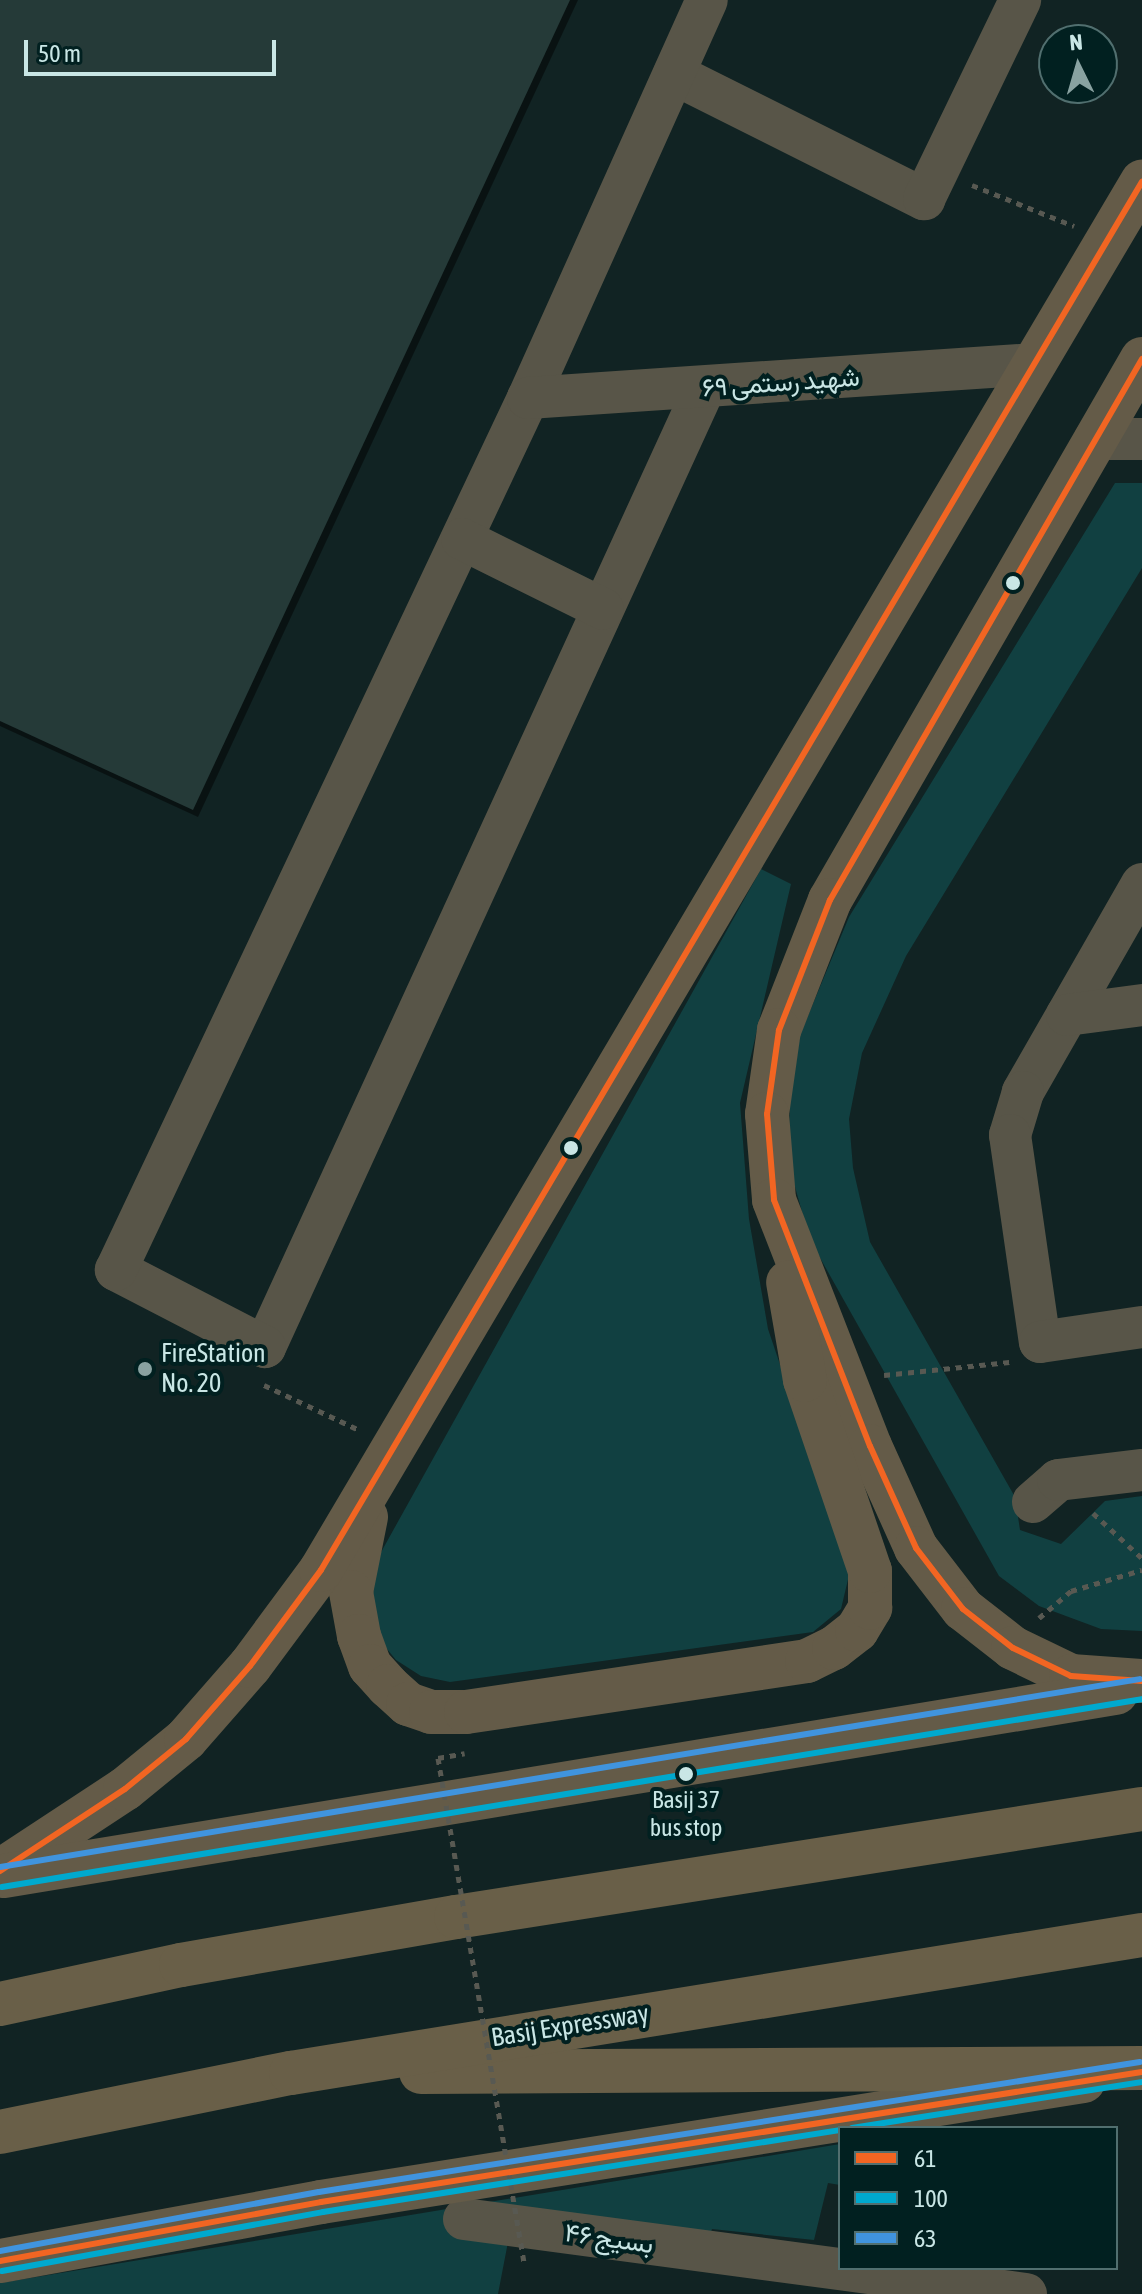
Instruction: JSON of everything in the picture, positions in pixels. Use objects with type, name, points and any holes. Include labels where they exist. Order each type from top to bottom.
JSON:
[{"type":"highway","points":[[0,2004],[181,1965],[426,1923],[1142,1809]]},
{"type":"highway","name":"Basij Expressway","points":[[0,2132],[291,2073],[1142,1935]]},
{"type":"highway","points":[[291,2073],[1142,2070]]},
{"type":"main road","points":[[0,1874],[125,1789],[186,1739],[250,1666],[371,1495],[1142,182]]},
{"type":"main road","points":[[371,1495],[351,1592],[359,1636],[370,1666],[388,1686],[408,1704],[431,1712],[466,1712],[807,1661],[834,1648],[857,1630],[870,1608],[870,1571],[805,1380],[774,1200],[767,1114],[779,1030],[830,900],[1142,359]]},
{"type":"main road","points":[[774,1200],[870,1446],[916,1548],[963,1609],[1013,1648],[1071,1676],[1142,1681]]},
{"type":"main road","points":[[0,1874],[1142,1689]]},
{"type":"main road","points":[[0,2261],[306,2205],[1142,2070]]},
{"type":"street","points":[[704,389],[265,1347],[116,1270],[528,398],[707,0]]},
{"type":"street","points":[[674,74],[924,199],[1020,0]]},
{"type":"street","name":"شهید رستمی ۶۹","points":[[528,398],[704,389],[1034,364]]},
{"type":"street","points":[[1095,439],[1142,439]]},
{"type":"street","points":[[462,539],[603,609]]},
{"type":"street","points":[[1142,884],[1023,1092],[1010,1135],[1040,1342],[1142,1327]]},
{"type":"street","points":[[1067,1015],[1142,1005]]},
{"type":"street","points":[[1046,1491],[1142,1470]]},
{"type":"street","name":"بسیج ۴۶","points":[[464,2219],[751,2276],[1026,2294]]},
{"type":"path","points":[[938,171],[1108,240]]},
{"type":"path","points":[[888,1389],[882,1375],[1013,1361],[1040,1342]]},
{"type":"path","points":[[265,1347],[251,1378],[397,1449]]},
{"type":"path","points":[[1046,1491],[1142,1558]]},
{"type":"path","points":[[1033,1623],[1046,1629]]},
{"type":"path","points":[[438,1758],[524,2262]]},
{"type":"shaded area","points":[[1115,483],[1142,483],[1142,568],[906,956],[862,1053],[849,1119],[853,1168],[870,1242],[1015,1497],[1020,1530],[1061,1544],[1105,1501],[1142,1496],[1142,1631],[1101,1629],[1039,1606],[999,1576],[810,1240],[788,1162],[790,1103],[800,1035],[849,917]]},
{"type":"shaded area","points":[[761,869],[791,884],[740,1103],[749,1219],[768,1329],[850,1571],[841,1609],[813,1632],[450,1682],[421,1676],[396,1660],[378,1638],[370,1581],[380,1554]]},
{"type":"shaded area","points":[[838,2144],[838,2185],[828,2183],[814,2240],[712,2229],[699,2267],[508,2242],[498,2294],[0,2294],[0,2283]]},
{"type":"building","points":[[0,0],[570,0],[193,810],[0,721]]},
{"type":"transit line","name":"61","points":[[0,1871],[125,1789],[186,1739],[250,1666],[321,1570],[1142,182]]},
{"type":"transit line","name":"61","points":[[1142,359],[830,900],[779,1030],[767,1114],[774,1200],[870,1446],[916,1548],[963,1609],[1013,1648],[1071,1676],[1142,1681]]},
{"type":"transit line","name":"63","points":[[0,1867],[1140,1679]]},
{"type":"transit line","name":"100","points":[[2,1887],[1142,1699]]},
{"type":"transit line","name":"63","points":[[0,2251],[319,2192],[1140,2062]]},
{"type":"transit line","name":"61","points":[[0,2261],[321,2202],[1142,2072]]},
{"type":"transit line","name":"100","points":[[865,2126],[1142,2082]]},
{"type":"transit line","name":"100","points":[[2,2271],[323,2212],[838,2130]]},
{"type":"place","name":"FireStation No. 20","points":[[145,1369]]},
{"type":"place","name":"Basij 37 bus stop","points":[[686,1774]]}]
